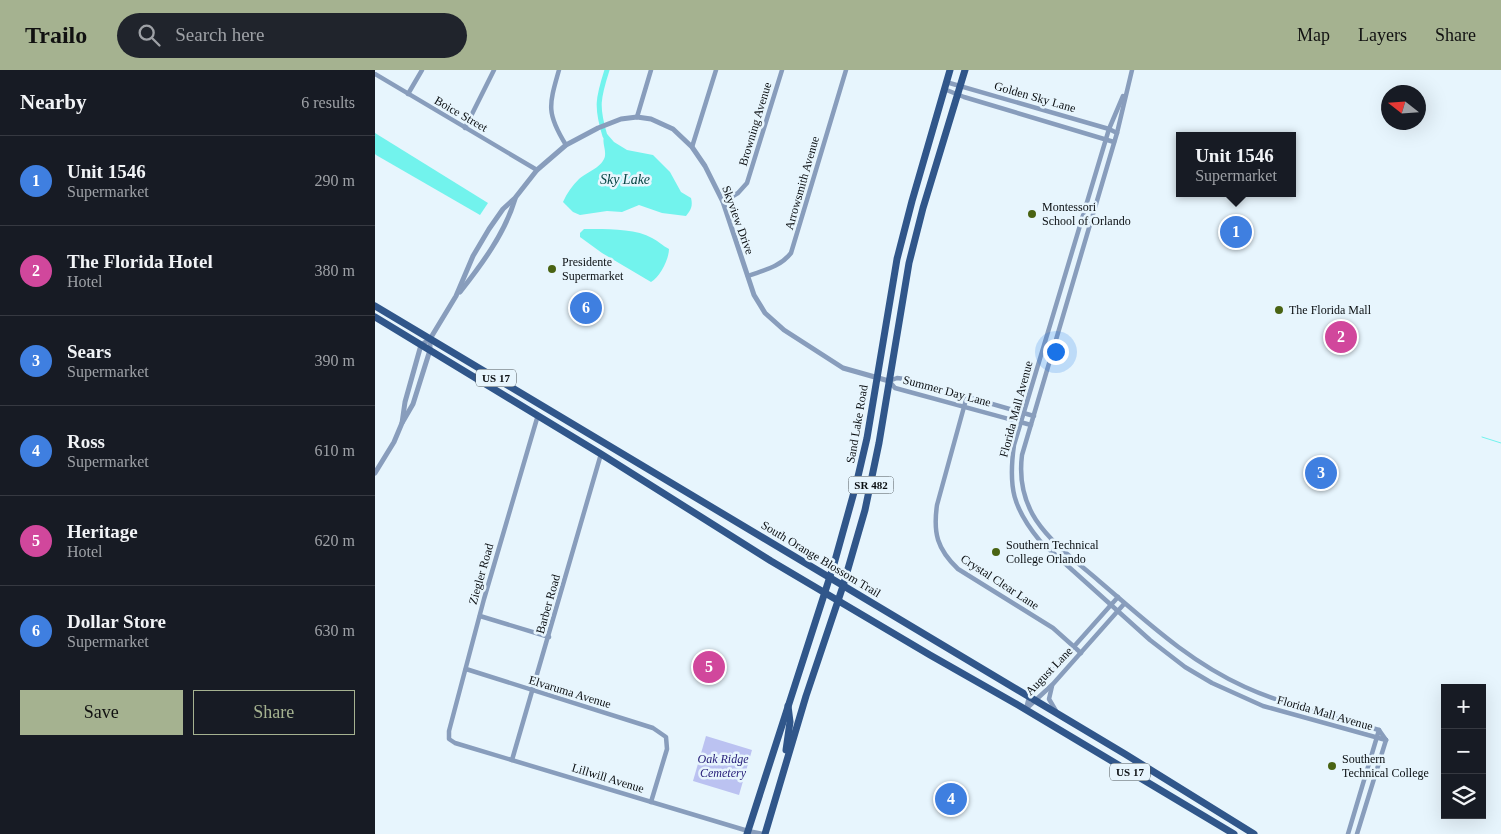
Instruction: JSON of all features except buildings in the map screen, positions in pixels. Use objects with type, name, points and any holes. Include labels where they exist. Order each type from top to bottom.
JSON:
[{"type":"main road","name":"Sand Lake Road","points":[[747,832],[830,578],[862,464],[897,259],[950,70]]},
{"type":"main road","name":"Sand Lake Road","points":[[764,834],[806,696],[843,586],[874,472],[909,263],[923,208],[965,70]]},
{"type":"main road","points":[[897,259],[909,263]]},
{"type":"main road","name":"South Orange Blossom Trail","points":[[375,306],[1058,714],[1254,834]]},
{"type":"main road","name":"US 17","points":[[375,317],[589,446],[746,546],[1234,834]]},
{"type":"main road","points":[[589,446],[596,447],[606,444]]},
{"type":"main road","points":[[601,454],[611,450],[617,451]]},
{"type":"main road","points":[[781,780],[790,722],[788,706]]},
{"type":"street","points":[[408,94],[422,70]]},
{"type":"street","points":[[465,128],[494,70]]},
{"type":"street","points":[[559,70],[550,104],[555,128],[566,145]]},
{"type":"street","points":[[637,117],[651,70]]},
{"type":"street","points":[[692,148],[716,70]]},
{"type":"street","name":"Browning Avenue","points":[[723,202],[738,193],[747,183],[782,70]]},
{"type":"street","name":"Arrowsmith Avenue","points":[[748,276],[778,265],[791,253],[846,70]]},
{"type":"street","name":"Florida Mall Avenue","points":[[1132,70],[1106,138],[1021,422],[1011,470],[1012,486],[1018,506],[1026,524],[1040,541],[1150,640],[1185,667],[1220,687],[1263,706],[1386,740]]},
{"type":"street","name":"Boice Street","points":[[375,74],[537,170]]},
{"type":"street","name":"Florida Mall Avenue","points":[[1127,85],[1117,133],[1022,455],[1022,486],[1028,505],[1048,536],[1124,604],[1187,655],[1225,678],[1268,696],[1379,730],[1386,740]]},
{"type":"street","name":"Golden Sky Lane","points":[[945,86],[961,86],[1109,129],[1117,133]]},
{"type":"street","name":"Golden Sky Lane","points":[[945,86],[958,95],[1106,138],[1114,142]]},
{"type":"street","name":"Skyview Drive","points":[[430,339],[456,296],[473,256],[489,229],[503,209],[515,198],[537,170],[566,145],[598,128],[621,119],[637,117],[651,119],[673,129],[692,148],[705,166],[723,202],[754,295],[765,313],[784,330],[843,368],[889,381]]},
{"type":"street","name":"Skyview Drive","points":[[456,296],[471,278],[498,236],[510,215],[515,198]]},
{"type":"street","points":[[1087,202],[1096,204]]},
{"type":"street","points":[[402,423],[405,402],[421,345],[430,339]]},
{"type":"street","points":[[375,473],[394,442],[413,404],[430,350],[430,339]]},
{"type":"street","name":"Summer Day Lane","points":[[1031,425],[895,388],[889,381],[897,378],[1034,416]]},
{"type":"street","name":"Crystal Clear Lane","points":[[967,396],[937,505],[935,522],[939,544],[947,558],[958,569],[1053,628],[1081,653]]},
{"type":"street","name":"Ziegler Road","points":[[449,739],[449,731],[480,616],[537,415]]},
{"type":"street","name":"Barber Road","points":[[512,760],[601,454]]},
{"type":"street","name":"August Lane","points":[[1025,710],[1074,646],[1118,597]]},
{"type":"street","name":"August Lane","points":[[1033,699],[1053,684],[1124,604]]},
{"type":"street","points":[[480,616],[549,637]]},
{"type":"street","name":"Elvaruma Avenue","points":[[466,669],[653,728],[666,737],[667,749],[651,802]]},
{"type":"street","points":[[1053,684],[1049,699],[1058,714]]},
{"type":"street","points":[[1348,834],[1379,730]]},
{"type":"street","name":"Lillwill Avenue","points":[[449,739],[747,832],[764,834]]},
{"type":"street","points":[[1357,834],[1386,740]]},
{"type":"street","points":[[1356,808],[1363,811]]},
{"type":"green space","name":"Oak Ridge Cemetery","points":[[706,736],[752,750],[739,795],[693,781]]},
{"type":"water","points":[[375,133],[488,203],[480,215],[376,155]]},
{"type":"water","name":"Sky Lake","points":[[607,134],[614,142],[627,150],[653,155],[670,172],[681,192],[691,198],[691,208],[686,216],[662,213],[639,205],[622,212],[607,211],[580,215],[573,212],[563,202],[579,179],[604,160],[604,136]]},
{"type":"water","points":[[584,229],[619,230],[645,235],[669,249],[666,263],[658,276],[651,282],[602,253],[580,237],[580,233]]},
{"type":"waterway","points":[[605,136],[600,117],[599,103],[607,70]]},
{"type":"waterway","points":[[1482,437],[1501,443]]},
{"type":"place","name":"Montessori School of Orlando","points":[[1032,214]]},
{"type":"place","name":"Unit 1546","points":[[1236,232]]},
{"type":"place","name":"Presidente Supermarket","points":[[552,269]]},
{"type":"place","name":"Dollar Store","points":[[586,308]]},
{"type":"place","name":"The Florida Mall","points":[[1279,310]]},
{"type":"place","name":"The Florida Hotel","points":[[1341,337]]},
{"type":"place","name":"Sears","points":[[1321,473]]},
{"type":"place","name":"Southern Technical College Orlando","points":[[996,552]]},
{"type":"place","name":"Heritage","points":[[709,667]]},
{"type":"place","name":"Southern Technical College","points":[[1332,766]]},
{"type":"place","name":"Ross","points":[[951,799]]}]
